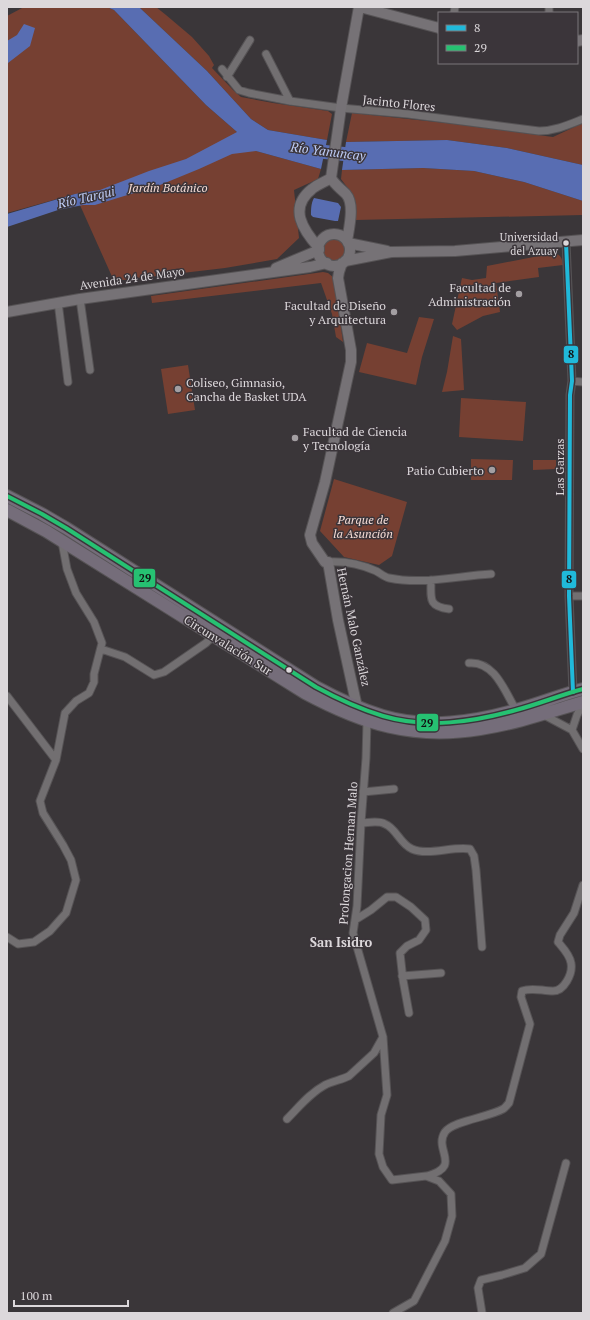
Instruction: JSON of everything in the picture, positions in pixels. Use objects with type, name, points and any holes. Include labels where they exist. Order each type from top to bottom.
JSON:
[{"type":"highway","name":"Circunvalación Sur","points":[[7,496],[66,528],[316,687],[358,707],[384,716],[425,723],[469,720],[489,717],[516,710],[578,690]]},
{"type":"highway","name":"Circunvalación Sur","points":[[7,510],[62,542],[305,693],[342,712],[367,721],[415,732],[449,732],[480,729],[583,703]]},
{"type":"street","points":[[343,262],[349,255],[350,251],[347,242],[351,215],[350,203],[347,195],[337,187],[331,178],[341,108],[359,7],[438,28]]},
{"type":"street","points":[[228,77],[250,40]]},
{"type":"street","points":[[266,54],[290,101]]},
{"type":"street","name":"Jacinto Flores","points":[[222,69],[239,90],[290,101],[341,108],[408,114],[539,131],[551,131],[583,119]]},
{"type":"street","points":[[331,178],[313,188],[304,197],[300,210],[300,219],[304,229],[319,249],[321,258],[333,266],[343,262],[391,252],[455,251],[583,240]]},
{"type":"street","points":[[319,249],[324,238],[330,235],[338,235],[347,242],[391,252]]},
{"type":"street","name":"Las Garzas","points":[[566,242],[572,381],[570,395],[569,596],[578,690]]},
{"type":"street","name":"Avenida 24 de Mayo","points":[[261,274],[283,266],[319,249]]},
{"type":"street","name":"Hernán Malo Ganzález","points":[[343,262],[338,278],[351,350],[351,362],[325,482],[310,536],[312,543],[325,562],[328,562],[338,620],[358,707]]},
{"type":"street","name":"Avenida 24 de Mayo","points":[[7,312],[58,302],[328,264]]},
{"type":"street","name":"Hernán Malo Ganzález","points":[[328,264],[338,278]]},
{"type":"street","points":[[80,299],[90,370]]},
{"type":"street","points":[[58,302],[68,382]]},
{"type":"street","points":[[572,381],[583,382]]},
{"type":"street","points":[[7,938],[18,944],[34,942],[50,931],[66,913],[76,880],[71,860],[42,813],[40,801],[56,760],[65,713],[76,701],[89,693],[94,682],[94,674],[102,643],[94,622],[76,593],[67,569],[62,542]]},
{"type":"street","points":[[328,562],[340,561],[362,565],[388,578],[421,581],[491,574]]},
{"type":"street","points":[[431,580],[432,601],[438,607],[449,609]]},
{"type":"street","points":[[569,596],[583,596]]},
{"type":"street","points":[[100,649],[125,657],[154,675],[158,675],[206,643],[213,636]]},
{"type":"street","points":[[469,663],[475,662],[486,666],[496,676],[516,710]]},
{"type":"street","points":[[7,696],[56,760]]},
{"type":"street","points":[[572,730],[583,703]]},
{"type":"street","points":[[542,714],[572,730],[583,750]]},
{"type":"street","name":"Prolongacion Hernan Malo","points":[[367,721],[358,906],[353,933],[383,1037],[386,1095],[381,1115],[379,1154],[383,1167],[392,1180],[426,1176]]},
{"type":"street","points":[[363,792],[394,788]]},
{"type":"street","points":[[361,824],[377,822],[385,824],[390,827],[399,839],[411,848],[421,852],[470,849],[474,856],[476,870],[482,947]]},
{"type":"street","points":[[426,1176],[437,1173],[445,1164],[443,1138],[446,1131],[453,1126],[503,1109],[509,1103],[530,1024],[521,997],[522,991],[528,989],[554,991],[561,989],[569,978],[572,964],[558,942],[560,935],[574,913],[583,885]]},
{"type":"street","points":[[355,920],[371,910],[387,897],[396,897],[411,907],[425,920],[426,930],[419,940],[407,946],[400,953],[402,976],[409,1013]]},
{"type":"street","points":[[402,976],[441,973]]},
{"type":"street","points":[[287,1119],[308,1097],[324,1086],[349,1076],[374,1053],[383,1037]]},
{"type":"street","points":[[482,1313],[478,1288],[481,1280],[525,1268],[541,1254],[566,1163]]},
{"type":"street","points":[[393,1313],[414,1301],[445,1241],[452,1216],[451,1194],[439,1181],[426,1176]]},
{"type":"green space","name":"Jardín Botánico","points":[[24,7],[107,7],[114,10],[206,105],[256,151],[321,169],[318,179],[294,190],[299,238],[277,259],[225,268],[114,281],[75,194],[7,213],[7,16]]},
{"type":"green space","points":[[139,7],[156,7],[192,37],[209,56],[214,65],[212,68],[241,97],[328,111],[332,114],[327,140],[268,130],[251,119],[207,71]]},
{"type":"green space","points":[[352,113],[446,123],[553,137],[583,123],[583,165],[507,148],[447,140],[346,142]]},
{"type":"green space","points":[[423,168],[474,171],[524,182],[583,201],[583,215],[355,220],[353,195],[341,179],[342,170]]},
{"type":"green space","points":[[334,239],[338,240],[344,246],[344,254],[338,260],[334,261],[330,260],[324,254],[323,250],[324,246],[330,240]]},
{"type":"green space","points":[[554,253],[561,257],[563,265],[538,268],[539,277],[496,283],[500,312],[483,316],[457,330],[452,324],[462,278],[472,280],[486,278],[487,266]]},
{"type":"green space","points":[[323,272],[328,273],[334,278],[343,342],[336,337],[332,314],[321,283],[152,303],[151,296]]},
{"type":"green space","points":[[419,317],[434,319],[422,357],[416,385],[359,372],[367,343],[407,353]]},
{"type":"green space","points":[[453,336],[461,339],[464,390],[442,392],[447,372]]},
{"type":"green space","name":"Coliseo, Gimnasio, Cancha de Basket UDA","points":[[188,365],[195,410],[168,414],[161,369]]},
{"type":"green space","points":[[461,398],[526,402],[523,441],[459,437]]},
{"type":"green space","name":"Patio Cubierto","points":[[471,459],[513,460],[512,480],[471,480]]},
{"type":"green space","points":[[533,460],[556,460],[556,469],[533,470]]},
{"type":"green space","name":"Parque de la Asunción","points":[[334,479],[407,502],[392,556],[379,565],[344,557],[320,531]]},
{"type":"water","name":"Río Tarqui","points":[[107,7],[139,7],[207,71],[251,119],[268,130],[327,140],[321,169],[256,151],[232,154],[160,185],[95,205],[83,205],[58,210],[7,227],[7,214],[75,194],[100,190],[149,171],[186,159],[237,132],[206,105],[114,10]]},
{"type":"water","points":[[24,24],[35,28],[30,46],[8,63],[7,71],[7,41],[17,35]]},
{"type":"water","points":[[447,140],[507,148],[583,165],[583,201],[524,182],[474,171],[423,168],[342,170],[346,142]]},
{"type":"water","points":[[314,198],[338,203],[341,207],[338,221],[313,217],[311,215],[311,209]]},
{"type":"waterway","name":"Río Yanuncay","points":[[306,150],[363,156]]},
{"type":"transit line","name":"8","points":[[566,242],[572,381],[570,395],[569,596],[573,692]]},
{"type":"transit line","name":"29","points":[[7,496],[66,528],[316,687],[333,696],[374,713],[400,720],[416,722],[433,723],[467,721],[516,710],[583,689]]},
{"type":"place","name":"Universidad del Azuay","points":[[566,243]]},
{"type":"place","name":"Facultad de Administración","points":[[519,294]]},
{"type":"place","name":"Facultad de Diseño y Arquitectura","points":[[394,312]]},
{"type":"place","name":"Coliseo, Gimnasio, Cancha de Basket UDA","points":[[178,389]]},
{"type":"place","name":"Facultad de Ciencia y Tecnología","points":[[295,438]]},
{"type":"place","name":"Patio Cubierto","points":[[492,470]]},
{"type":"district","name":"San Isidro","points":[[341,942]]}]
